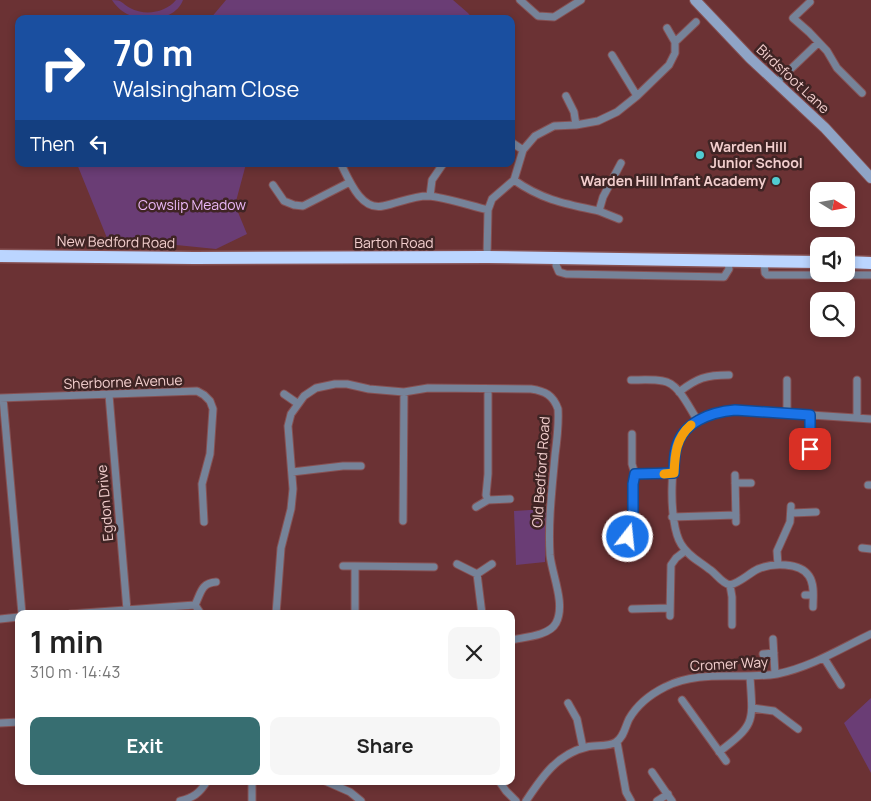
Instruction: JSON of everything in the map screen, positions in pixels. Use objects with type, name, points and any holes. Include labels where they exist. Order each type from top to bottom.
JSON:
[{"type":"highway","name":"New Bedford Road","points":[[0,256],[232,258]]},
{"type":"highway","name":"Barton Road","points":[[232,258],[487,257],[810,262]]},
{"type":"highway","points":[[855,263],[871,264]]},
{"type":"street","points":[[520,0],[538,16],[554,17],[581,0]]},
{"type":"street","name":"Birdsfoot Lane","points":[[695,0],[750,58],[869,172]]},
{"type":"street","points":[[810,2],[792,18],[809,32],[837,68],[862,93]]},
{"type":"street","points":[[675,42],[696,22]]},
{"type":"street","points":[[487,257],[488,210],[492,199],[514,180],[523,150],[535,136],[544,130],[554,126],[576,126],[598,121],[617,112],[637,96],[669,65],[675,53],[675,42],[667,28]]},
{"type":"street","points":[[776,83],[818,43]]},
{"type":"street","points":[[612,55],[637,96]]},
{"type":"street","points":[[566,96],[574,112],[576,126]]},
{"type":"street","points":[[515,145],[523,150]]},
{"type":"street","points":[[599,211],[603,198],[622,163]]},
{"type":"street","points":[[342,167],[364,202],[381,207],[411,197],[430,196],[488,210]]},
{"type":"street","points":[[430,196],[432,180],[441,167]]},
{"type":"street","points":[[514,180],[538,196],[554,202],[599,211],[619,219]]},
{"type":"street","points":[[273,185],[284,201],[303,206],[350,182]]},
{"type":"street","points":[[557,259],[556,265],[559,272],[566,274],[724,277],[729,269],[728,262]]},
{"type":"street","points":[[676,275],[677,261]]},
{"type":"street","points":[[764,262],[767,275],[871,275]]},
{"type":"street","points":[[679,392],[701,377],[729,374]]},
{"type":"street","points":[[631,380],[670,383],[679,392],[698,421]]},
{"type":"street","points":[[786,380],[787,413]]},
{"type":"street","points":[[857,380],[857,418]]},
{"type":"street","name":"Old Bedford Road","points":[[297,403],[316,388],[335,384],[404,392],[428,388],[541,390],[550,395],[558,409],[549,517],[550,556],[560,614],[556,624],[548,631],[515,639]]},
{"type":"street","points":[[488,389],[488,474],[486,495],[488,500]]},
{"type":"street","name":"Sherborne Avenue","points":[[2,398],[197,392],[204,395],[210,401],[213,409],[210,454],[202,484],[204,522]]},
{"type":"street","points":[[403,521],[404,392]]},
{"type":"street","points":[[276,610],[282,548],[291,509],[293,489],[288,426],[291,414],[297,403],[284,394]]},
{"type":"street","name":"Egdon Drive","points":[[109,395],[126,610]]},
{"type":"street","points":[[2,398],[22,610]]},
{"type":"street","points":[[813,607],[809,595],[812,584],[809,576],[803,570],[778,565],[757,570],[738,583],[730,585],[721,580],[685,550],[674,531],[672,517],[674,473],[678,442],[689,427],[698,421],[715,413],[735,410],[871,419]]},
{"type":"street","points":[[810,415],[810,449]]},
{"type":"street","points":[[632,434],[632,464],[635,474],[633,484],[633,519]]},
{"type":"street","points":[[801,452],[810,449],[819,453]]},
{"type":"street","points":[[292,472],[360,466]]},
{"type":"street","points":[[635,474],[674,473]]},
{"type":"street","points":[[672,517],[736,518],[735,475]]},
{"type":"street","points":[[736,483],[751,483]]},
{"type":"street","points":[[476,507],[488,500],[510,499]]},
{"type":"street","points":[[778,565],[777,551],[787,530],[791,509],[816,512]]},
{"type":"street","points":[[862,548],[871,549]]},
{"type":"street","points":[[670,616],[671,565],[685,550]]},
{"type":"street","points":[[457,564],[476,574]]},
{"type":"street","points":[[476,574],[492,564]]},
{"type":"street","points":[[343,566],[434,567]]},
{"type":"street","points":[[355,566],[355,610]]},
{"type":"street","points":[[476,574],[481,610]]},
{"type":"street","points":[[195,605],[203,587],[208,583],[216,582]]},
{"type":"street","points":[[730,585],[732,625]]},
{"type":"street","points":[[126,610],[195,605]]},
{"type":"street","points":[[195,605],[198,610]]},
{"type":"street","points":[[632,609],[670,608]]},
{"type":"street","points":[[722,615],[732,615]]},
{"type":"street","points":[[0,619],[15,618]]},
{"type":"street","name":"Cromer Way","points":[[618,742],[630,717],[642,703],[652,694],[667,686],[699,676],[750,677],[803,668],[871,634]]},
{"type":"street","name":"Cromer Way","points":[[773,639],[776,674]]},
{"type":"street","points":[[763,654],[774,653]]},
{"type":"street","points":[[824,658],[841,685]]},
{"type":"street","points":[[836,676],[843,671]]},
{"type":"street","points":[[719,752],[746,729],[750,720],[752,708],[750,677]]},
{"type":"street","points":[[682,700],[726,761]]},
{"type":"street","points":[[568,703],[577,719],[583,748]]},
{"type":"street","points":[[752,708],[774,711],[798,730]]},
{"type":"street","points":[[0,723],[15,722]]},
{"type":"street","points":[[526,801],[546,771],[562,757],[583,748],[618,742],[626,792],[631,801]]},
{"type":"street","points":[[652,772],[672,801]]},
{"type":"street","points":[[180,801],[191,798],[200,792],[204,785]]},
{"type":"street","points":[[252,785],[252,801]]},
{"type":"street","points":[[335,785],[350,792],[361,801]]},
{"type":"street","points":[[502,785],[516,801]]},
{"type":"street","points":[[657,801],[668,794]]},
{"type":"green space","points":[[112,0],[120,1],[130,8],[142,12],[154,12],[166,8],[176,0],[183,0],[179,7],[168,15],[129,15],[118,8]]},
{"type":"green space","points":[[226,0],[453,0],[470,15],[213,15]]},
{"type":"green space","name":"Cowslip Meadow","points":[[78,167],[245,167],[235,205],[247,234],[216,249],[107,238]]},
{"type":"green space","points":[[546,509],[545,562],[516,565],[514,511]]},
{"type":"green space","points":[[871,698],[871,773],[844,723]]},
{"type":"slow traffic","points":[[664,474],[674,473],[678,442],[691,425]]},
{"type":"place","name":"Warden Hill Junior School","points":[[700,155]]},
{"type":"place","name":"Warden Hill Infant Academy","points":[[776,181]]},
{"type":"route","points":[[628,537],[628,520],[633,519],[633,484],[635,474],[674,473],[678,442],[689,427],[705,417],[715,413],[735,410],[810,415],[810,449]]}]
